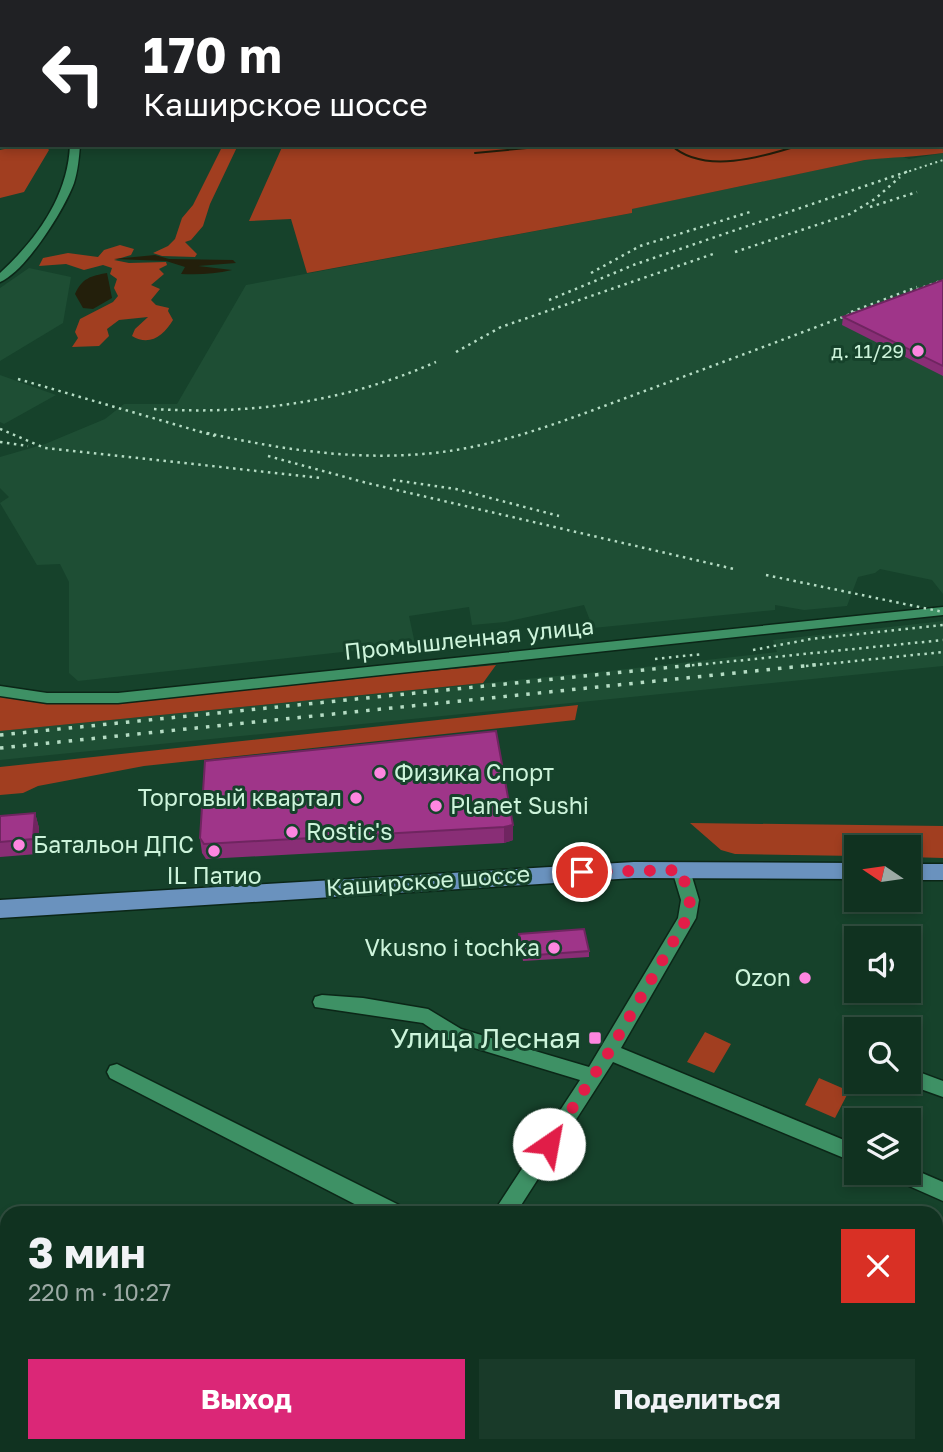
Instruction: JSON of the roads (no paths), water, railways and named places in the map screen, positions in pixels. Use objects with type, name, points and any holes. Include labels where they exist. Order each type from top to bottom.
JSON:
[{"type":"main road","name":"Каширское шоссе","points":[[0,922],[683,876],[844,872]]},
{"type":"main road","points":[[921,872],[943,872]]},
{"type":"main road","name":"Каширское шоссе","points":[[0,909],[530,874],[683,876],[844,883]]},
{"type":"main road","points":[[921,885],[943,885]]},
{"type":"street","points":[[0,279],[34,245],[52,218],[76,157],[75,147]]},
{"type":"street","name":"Промышленная улица","points":[[0,691],[47,698],[118,698],[943,611]]},
{"type":"street","points":[[509,1206],[609,1052],[687,918],[690,904],[683,876]]},
{"type":"street","points":[[322,1002],[363,1005],[428,1016],[455,1035],[594,1076]]},
{"type":"street","points":[[609,1052],[844,1149]]},
{"type":"street","points":[[117,1072],[379,1206]]},
{"type":"street","points":[[921,1081],[943,1089]]},
{"type":"street","points":[[921,1182],[943,1192]]},
{"type":"waterway","points":[[475,153],[538,147]]},
{"type":"waterway","points":[[674,147],[699,159],[716,161],[751,158],[793,147]]},
{"type":"railway","points":[[904,173],[943,160]]},
{"type":"railway","points":[[549,300],[636,264],[909,171]]},
{"type":"railway","points":[[735,252],[850,214],[875,199],[900,177]]},
{"type":"railway","points":[[870,207],[917,192]]},
{"type":"railway","points":[[591,273],[640,246],[750,212]]},
{"type":"railway","points":[[456,352],[501,327],[716,253]]},
{"type":"railway","points":[[910,292],[943,280]]},
{"type":"railway","points":[[851,312],[917,287]]},
{"type":"railway","points":[[207,433],[287,448],[368,456],[451,451],[507,439],[562,421],[861,310]]},
{"type":"railway","points":[[154,409],[227,410],[298,403],[367,387],[436,362]]},
{"type":"railway","points":[[18,379],[215,436]]},
{"type":"railway","points":[[0,429],[45,448],[322,478]]},
{"type":"railway","points":[[0,442],[28,446]]},
{"type":"railway","points":[[268,456],[367,483],[734,569]]},
{"type":"railway","points":[[393,480],[456,489],[559,516]]},
{"type":"railway","points":[[766,575],[943,612]]},
{"type":"railway","points":[[753,650],[811,639],[943,625]]},
{"type":"railway","points":[[685,666],[943,640]]},
{"type":"railway","points":[[806,666],[943,652]]},
{"type":"railway","points":[[655,659],[703,654]]},
{"type":"railway","points":[[0,735],[703,664]]},
{"type":"railway","points":[[0,748],[823,664]]},
{"type":"place","name":"д. 11/29","points":[[918,351]]},
{"type":"place","name":"Физика Спорт","points":[[380,773]]},
{"type":"place","name":"Торговый квартал","points":[[356,798]]},
{"type":"place","name":"Planet Sushi","points":[[436,806]]},
{"type":"place","name":"Rostic's","points":[[292,832]]},
{"type":"place","name":"Батальон ДПС","points":[[19,845]]},
{"type":"place","name":"IL Патио","points":[[214,851]]},
{"type":"place","name":"Vkusno i tochka","points":[[554,948]]},
{"type":"place","name":"Ozon","points":[[805,978]]},
{"type":"place","name":"Улица Лесная","points":[[595,1038]]}]
